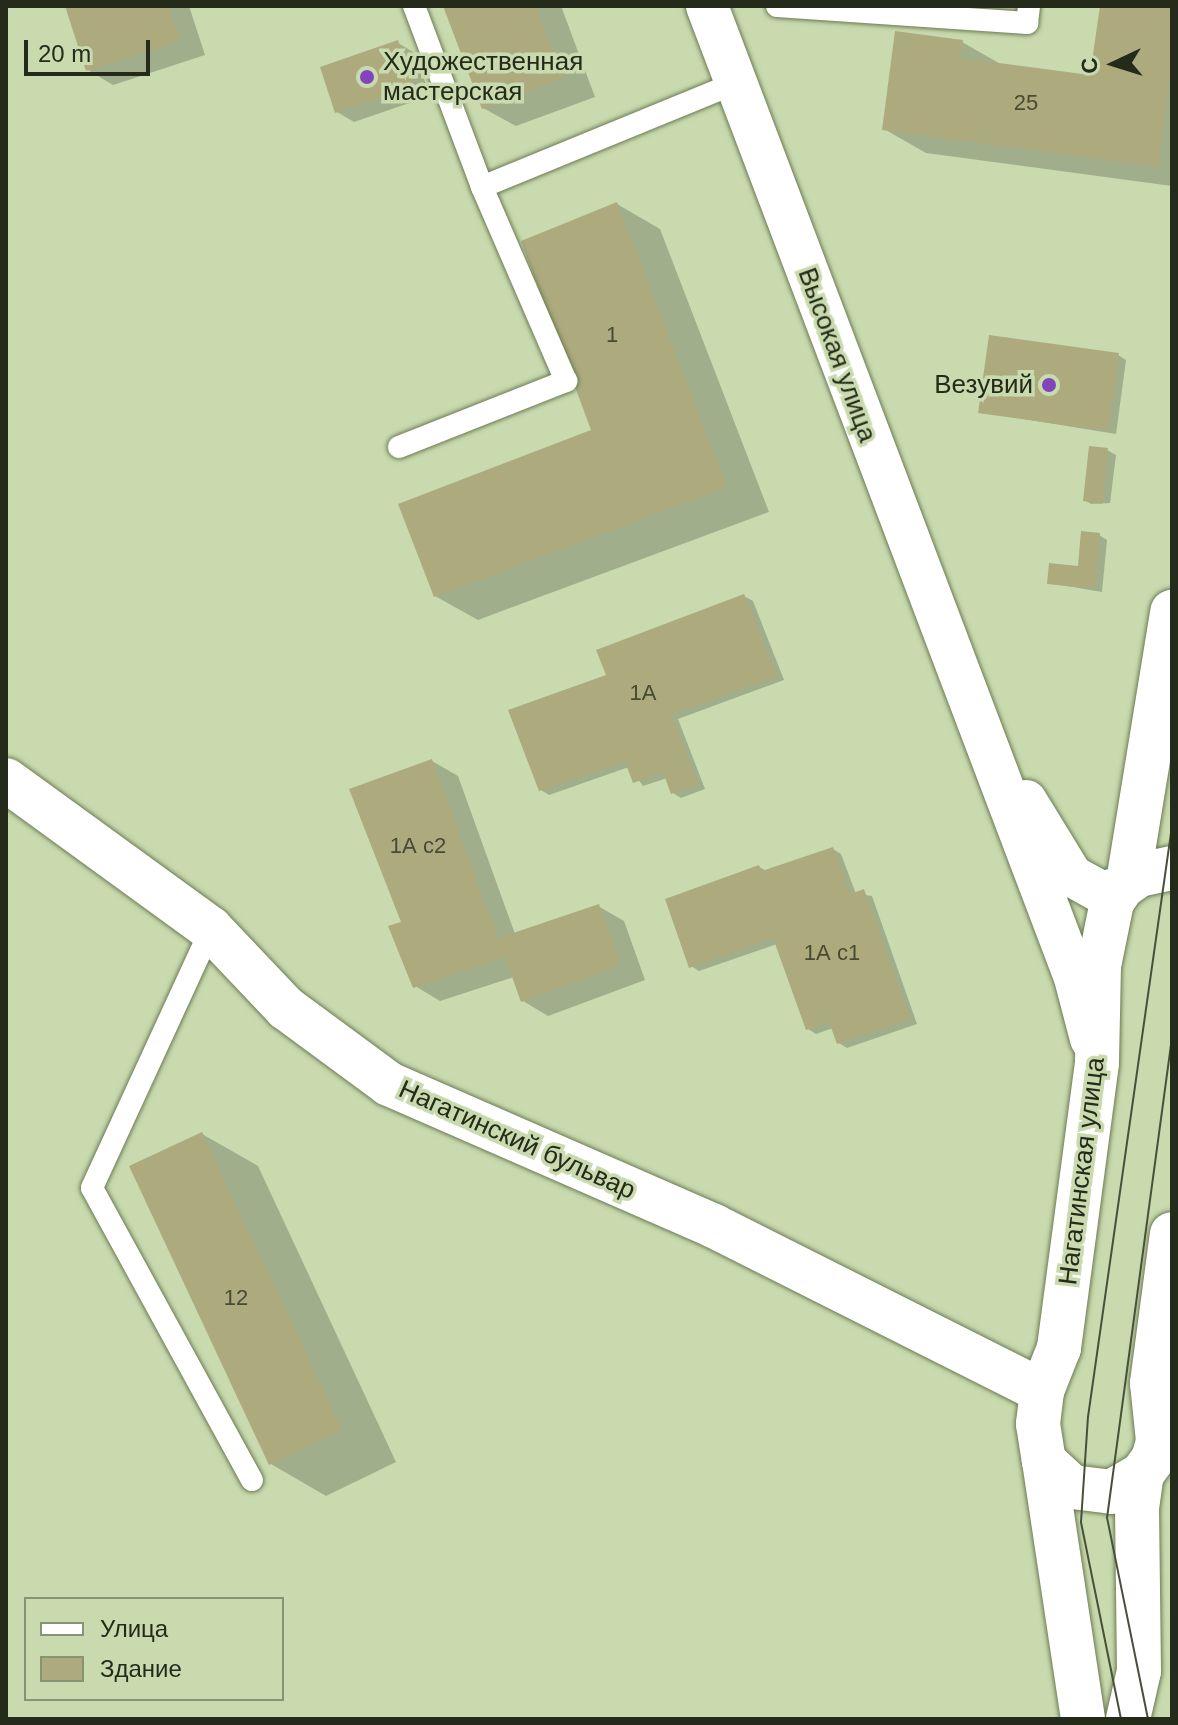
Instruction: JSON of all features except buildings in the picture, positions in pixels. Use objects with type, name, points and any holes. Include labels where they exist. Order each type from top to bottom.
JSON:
[{"type":"street","name":"Высокая улица","points":[[707,6],[967,704],[1075,978],[1097,1063]]},
{"type":"street","name":"Нагатинская улица","points":[[1083,1719],[1044,1461],[1038,1443],[1042,1391],[1059,1348],[1097,1063],[1099,966],[1112,902],[1126,884],[1172,612]]},
{"type":"street","name":"Высокая улица","points":[[967,704],[1072,876],[1103,893],[1126,884]]},
{"type":"street","name":"Нагатинский бульвар","points":[[6,780],[211,929],[286,1008],[389,1084],[728,1232],[1042,1391]]},
{"type":"street","points":[[1126,884],[1156,869],[1172,868]]},
{"type":"street","points":[[1128,1719],[1139,1671],[1137,1508],[1142,1474],[1164,1424],[1152,1383],[1172,1234]]},
{"type":"street","points":[[1044,1461],[1055,1476],[1083,1490],[1111,1492],[1142,1474]]},
{"type":"lane","points":[[399,447],[566,381],[482,187],[414,6]]},
{"type":"lane","points":[[777,6],[1027,23],[1029,6]]},
{"type":"lane","points":[[482,187],[736,83]]},
{"type":"lane","points":[[211,929],[92,1188],[252,1480]]},
{"type":"tram line","points":[[1121,1719],[1081,1522],[1088,1417],[1172,826]]},
{"type":"tram line","points":[[1148,1719],[1107,1518],[1172,1039]]},
{"type":"place","name":"Художественная мастерская","points":[[367,77]]},
{"type":"place","name":"Везувий","points":[[1049,385]]}]
